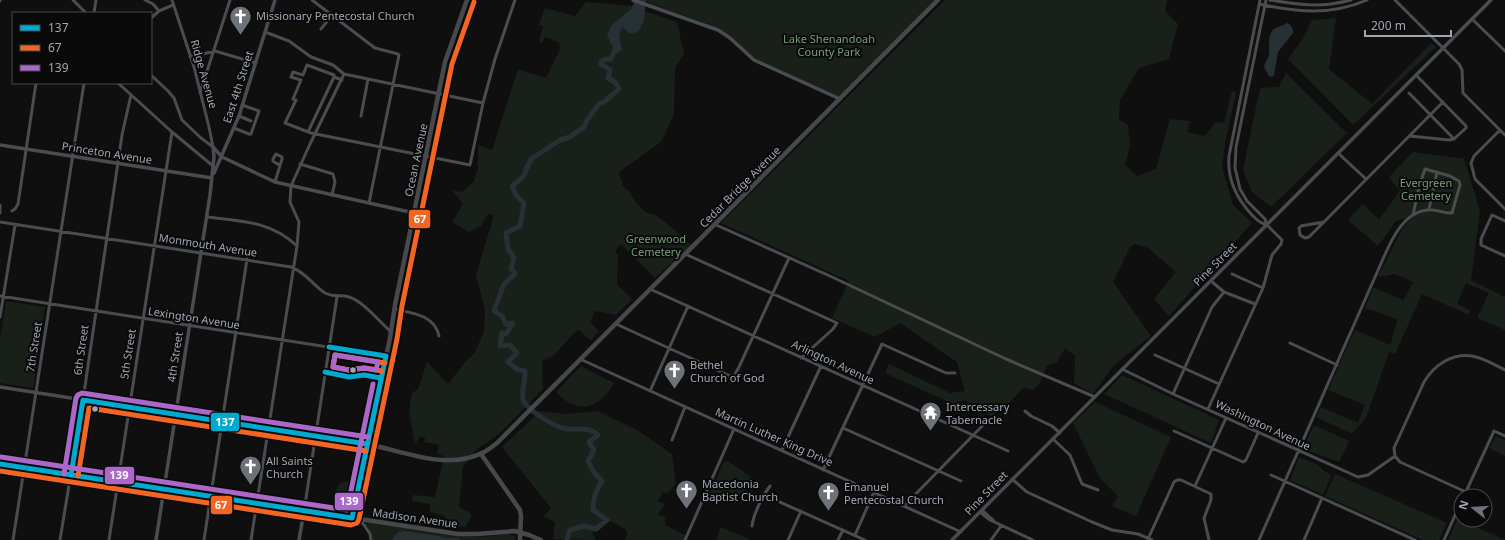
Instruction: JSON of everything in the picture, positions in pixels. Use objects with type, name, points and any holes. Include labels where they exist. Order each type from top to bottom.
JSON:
[{"type":"highway","name":"Madison Avenue","points":[[0,464],[70,476],[458,534],[485,534],[504,531],[521,533],[541,540]]},
{"type":"main road","name":"Ocean Avenue","points":[[352,518],[392,330],[394,310],[445,62],[467,0]]},
{"type":"main road","name":"Cedar Bridge Avenue","points":[[482,454],[503,438],[938,0]]},
{"type":"main road","points":[[367,444],[422,457],[443,460],[463,459],[482,454],[520,510],[520,540]]},
{"type":"street","points":[[73,0],[85,12]]},
{"type":"street","points":[[94,12],[96,0]]},
{"type":"street","points":[[146,0],[153,4],[159,11]]},
{"type":"street","name":"Ridge Avenue","points":[[172,0],[210,127],[213,147],[212,178]]},
{"type":"street","points":[[200,93],[230,0]]},
{"type":"street","name":"East 4th Street","points":[[212,178],[239,116],[275,0]]},
{"type":"street","points":[[312,0],[375,48],[399,54],[400,58],[369,203]]},
{"type":"street","points":[[310,56],[293,99],[296,100],[285,123],[308,132],[470,165],[483,104],[495,59],[515,0]]},
{"type":"street","points":[[633,0],[718,30],[730,38],[754,60],[840,99]]},
{"type":"street","points":[[1208,409],[1262,288],[1272,255],[1281,242],[1267,225],[1265,219],[1247,201],[1240,189],[1234,157],[1266,0]]},
{"type":"street","points":[[1270,0],[1297,5],[1316,6],[1351,0]]},
{"type":"street","points":[[1267,225],[1260,223],[1246,209],[1237,196],[1230,176],[1229,156],[1260,2],[1265,5],[1297,11],[1315,12],[1341,9],[1367,0]]},
{"type":"street","points":[[1395,0],[1461,66],[1462,88],[1465,96],[1505,135]]},
{"type":"street","name":"Pine Street","points":[[952,540],[1491,0]]},
{"type":"street","points":[[152,17],[159,11],[173,5]]},
{"type":"street","points":[[321,29],[332,15]]},
{"type":"street","points":[[1472,18],[1505,51]]},
{"type":"street","points":[[265,32],[289,41],[310,56],[333,65],[344,74],[483,104]]},
{"type":"street","points":[[190,57],[214,51],[256,63]]},
{"type":"street","points":[[307,65],[334,75],[334,77],[342,80]]},
{"type":"street","points":[[301,80],[291,77],[293,72],[303,75]]},
{"type":"street","points":[[251,540],[297,246],[299,222],[290,202],[291,186],[300,164],[344,74]]},
{"type":"street","points":[[1410,135],[1449,140],[1454,139],[1466,128],[1466,126],[1416,75]]},
{"type":"street","points":[[152,76],[168,90],[174,98],[182,120],[213,147],[222,157],[275,182],[414,212]]},
{"type":"street","points":[[308,132],[334,77]]},
{"type":"street","points":[[361,116],[368,79]]},
{"type":"street","points":[[12,211],[18,204],[36,84]]},
{"type":"street","name":"7th Street","points":[[13,540],[84,84]]},
{"type":"street","points":[[119,84],[172,132],[213,166]]},
{"type":"street","points":[[1242,90],[1248,92]]},
{"type":"street","points":[[1410,93],[1454,139]]},
{"type":"street","name":"6th Street","points":[[60,540],[83,400],[106,238],[131,95]]},
{"type":"street","points":[[1324,222],[1301,226],[1299,228],[1300,235],[1305,238],[1309,238],[1366,178],[1443,102]]},
{"type":"street","points":[[234,128],[251,134],[259,113],[257,110],[242,105]]},
{"type":"street","points":[[239,116],[251,121]]},
{"type":"street","points":[[1500,130],[1474,156],[1470,163],[1475,179],[1505,209]]},
{"type":"street","name":"5th Street","points":[[109,540],[172,132]]},
{"type":"street","name":"Princeton Avenue","points":[[0,145],[212,178]]},
{"type":"street","points":[[1338,153],[1366,178]]},
{"type":"street","points":[[1229,156],[1234,157]]},
{"type":"street","points":[[300,164],[333,174],[335,182],[332,195]]},
{"type":"street","points":[[275,182],[280,166]]},
{"type":"street","points":[[1259,540],[1394,237],[1404,222],[1413,215],[1429,210],[1452,213],[1460,185],[1457,179],[1425,169],[1413,215]]},
{"type":"street","points":[[1429,210],[1438,172]]},
{"type":"street","name":"4th Street","points":[[156,540],[212,178]]},
{"type":"street","points":[[0,205],[0,213]]},
{"type":"street","points":[[1505,220],[1492,214],[1481,239],[1481,245],[1505,256]]},
{"type":"street","points":[[207,217],[264,225],[289,239],[297,246]]},
{"type":"street","name":"Monmouth Avenue","points":[[0,222],[293,268],[300,270],[326,293],[337,297],[347,296],[356,300],[392,330]]},
{"type":"street","points":[[714,224],[1095,398]]},
{"type":"street","points":[[0,317],[2,297],[15,225]]},
{"type":"street","points":[[685,254],[837,323],[833,330],[801,358]]},
{"type":"street","points":[[616,324],[730,376],[734,376],[789,258]]},
{"type":"street","points":[[204,540],[246,260]]},
{"type":"street","points":[[1232,274],[1262,288]]},
{"type":"street","points":[[1211,281],[1224,292],[1255,304]]},
{"type":"street","name":"Arlington Avenue","points":[[650,289],[1008,451]]},
{"type":"street","points":[[1173,394],[1213,305],[1224,292]]},
{"type":"street","name":"Lexington Avenue","points":[[2,297],[386,356]]},
{"type":"street","points":[[299,540],[337,297]]},
{"type":"street","points":[[650,391],[688,306]]},
{"type":"street","points":[[394,310],[424,316],[435,326],[438,330],[439,336]]},
{"type":"street","points":[[823,470],[882,344],[946,373],[955,373]]},
{"type":"street","points":[[1290,344],[1337,365]]},
{"type":"street","points":[[1155,355],[1219,384]]},
{"type":"street","points":[[1457,488],[1404,464],[1395,456],[1394,448],[1424,382],[1429,374],[1439,364],[1449,359],[1472,356],[1505,370]]},
{"type":"street","name":"Martin Luther King Drive","points":[[580,359],[961,532]]},
{"type":"street","points":[[782,450],[821,366]]},
{"type":"street","name":"Washington Avenue","points":[[1122,369],[1173,394],[1358,477],[1368,475],[1395,456]]},
{"type":"street","points":[[0,388],[367,444]]},
{"type":"street","points":[[672,440],[685,407]]},
{"type":"street","points":[[1025,411],[1031,416],[1052,426],[1060,433]]},
{"type":"street","points":[[1195,486],[1226,418]]},
{"type":"street","points":[[904,506],[989,419]]},
{"type":"street","points":[[843,428],[961,481]]},
{"type":"street","points":[[684,540],[734,429]]},
{"type":"street","points":[[1174,431],[1240,461],[1246,460],[1258,432]]},
{"type":"street","points":[[1468,488],[1494,431],[1505,436]]},
{"type":"street","points":[[1053,439],[1070,455],[1082,484],[1098,490]]},
{"type":"street","points":[[1271,475],[1415,540]]},
{"type":"street","points":[[1012,479],[1027,492],[1092,522],[1112,530],[1138,534],[1150,539],[1174,482],[1181,480],[1212,495],[1204,518],[1209,540]]},
{"type":"street","points":[[752,526],[753,520],[764,495],[770,486]]},
{"type":"street","points":[[855,535],[874,492]]},
{"type":"street","points":[[764,495],[864,540]]},
{"type":"street","points":[[1304,540],[1322,498]]},
{"type":"street","points":[[788,540],[801,511]]},
{"type":"street","points":[[981,511],[990,520],[1033,540]]},
{"type":"street","points":[[360,519],[370,534],[371,540]]},
{"type":"street","points":[[1444,540],[1453,520]]},
{"type":"street","points":[[991,540],[1001,526]]},
{"type":"street","points":[[838,540],[843,530]]},
{"type":"green space","points":[[635,0],[644,10],[646,0],[938,0],[840,99],[761,64],[723,34],[719,28],[646,2],[645,11],[677,22],[684,54],[675,68],[674,114],[661,142],[619,172],[623,186],[629,191],[634,200],[645,212],[656,215],[691,245],[655,278],[621,244],[615,251],[618,255],[617,284],[632,299],[616,315],[595,311],[590,322],[599,331],[592,340],[590,340],[578,329],[553,356],[542,361],[543,389],[499,434],[476,450],[463,467],[459,507],[472,514],[466,527],[457,526],[444,521],[445,516],[430,512],[430,504],[412,501],[413,495],[435,497],[444,456],[437,454],[439,445],[424,442],[425,437],[420,437],[415,444],[409,411],[412,393],[418,389],[427,362],[448,384],[466,361],[474,354],[484,332],[485,309],[476,275],[494,215],[488,214],[481,226],[469,232],[452,222],[463,204],[452,190],[462,192],[474,181],[478,168],[478,145],[492,150],[518,69],[546,78],[560,49],[559,42],[545,37],[542,43],[539,41],[543,26],[539,25],[545,8],[575,16],[586,2],[632,6]]},
{"type":"green space","points":[[945,0],[1167,0],[1165,11],[1178,24],[1169,59],[1139,68],[1120,100],[1119,119],[1128,125],[1130,146],[1125,165],[1137,176],[1156,169],[1170,119],[1190,121],[1187,132],[1205,136],[1216,122],[1224,123],[1232,91],[1236,92],[1225,144],[1222,167],[1233,205],[1252,223],[1169,316],[1154,299],[1176,272],[1148,248],[1135,244],[1130,247],[1113,282],[1151,336],[1114,365],[1093,394],[1074,383],[1075,356],[1065,348],[1057,362],[1047,366],[1038,386],[1032,390],[1024,387],[1004,409],[991,416],[964,400],[955,405],[885,373],[889,364],[950,393],[965,391],[957,362],[900,323],[875,337],[832,318],[849,281],[721,223]]},
{"type":"green space","points":[[1336,18],[1329,69],[1372,104],[1431,43],[1436,47],[1353,125],[1288,59],[1302,40],[1312,20]]},
{"type":"green space","points":[[1286,73],[1347,133],[1271,207],[1252,192],[1243,170],[1260,88],[1279,87]]},
{"type":"green space","name":"Evergreen Cemetery","points":[[1413,152],[1464,159],[1480,211],[1471,280],[1505,297],[1505,330],[1477,318],[1489,293],[1466,283],[1457,304],[1470,310],[1469,315],[1422,294],[1395,354],[1389,352],[1366,418],[1352,434],[1316,417],[1321,407],[1358,423],[1365,405],[1328,390],[1355,330],[1390,345],[1398,319],[1365,308],[1373,287],[1403,300],[1413,282],[1395,274],[1378,277],[1402,229],[1412,217],[1396,221],[1378,246],[1348,220],[1363,204],[1379,220],[1400,191],[1389,177]]},
{"type":"green space","points":[[6,301],[45,307],[33,388],[0,383],[0,340]]},
{"type":"green space","points":[[581,366],[614,383],[608,393],[599,401],[583,407],[571,404],[556,392]]},
{"type":"green space","points":[[1122,375],[1219,420],[1211,443],[1104,394]]},
{"type":"green space","points":[[1095,402],[1171,437],[1136,516],[1112,506],[1118,496],[1100,478],[1073,423]]},
{"type":"green space","points":[[540,411],[566,414],[597,411],[637,430],[672,454],[676,484],[667,494],[663,492],[658,501],[665,504],[658,515],[665,517],[665,525],[687,536],[685,540],[624,540],[628,534],[625,529],[608,520],[602,528],[592,533],[596,540],[553,539],[555,522],[544,516],[551,508],[502,447]]},
{"type":"green space","points":[[1314,425],[1349,441],[1339,462],[1303,449]]},
{"type":"green space","points":[[1496,436],[1505,440],[1505,456],[1489,448]]},
{"type":"green space","points":[[1299,457],[1316,464],[1331,476],[1323,495],[1290,480]]},
{"type":"green space","points":[[728,461],[752,478],[748,488],[739,495],[729,497],[710,493],[724,462]]},
{"type":"green space","points":[[1335,474],[1447,523],[1439,540],[1423,540],[1325,496]]},
{"type":"green space","points":[[351,480],[356,482],[350,509],[344,513],[332,511],[335,493],[339,484]]},
{"type":"green space","points":[[371,523],[464,536],[482,537],[509,534],[515,537],[515,540],[373,540],[368,527],[364,524]]},
{"type":"green space","points":[[720,527],[752,540],[717,540]]},
{"type":"green space","points":[[1453,528],[1479,528],[1505,540],[1448,540]]},
{"type":"shaded area","points":[[636,0],[646,0],[644,20],[639,31],[630,34],[622,27],[619,35],[622,50],[611,58],[613,47],[607,35],[611,26],[631,9]]},
{"type":"shaded area","points":[[1287,23],[1292,27],[1293,33],[1278,52],[1274,75],[1272,77],[1269,76],[1264,67],[1269,55],[1270,35],[1274,29]]},
{"type":"shaded area","points":[[405,531],[461,540],[392,540],[398,532]]},
{"type":"waterway","points":[[567,540],[570,530],[584,526],[596,529],[607,520],[593,510],[595,495],[602,481],[593,471],[588,461],[594,450],[589,442],[598,435],[587,429],[561,428],[541,417],[529,408],[523,399],[525,371],[518,370],[508,362],[517,353],[510,345],[500,346],[502,333],[506,334],[513,323],[506,324],[502,316],[494,311],[504,284],[515,274],[511,268],[514,258],[508,249],[506,233],[520,226],[524,203],[516,195],[512,186],[523,177],[531,159],[560,140],[570,137],[584,127],[587,120],[599,104],[604,102],[619,89],[615,82],[608,78],[610,70],[601,64],[603,60],[611,59],[614,52]]},
{"type":"transit line","name":"67","points":[[0,471],[351,525],[357,523],[397,339],[402,306],[452,64],[474,2]]},
{"type":"transit line","name":"137","points":[[329,347],[386,356]]},
{"type":"transit line","name":"67","points":[[382,371],[365,368],[349,370],[333,367],[335,355],[385,363]]},
{"type":"transit line","name":"139","points":[[335,355],[378,362],[376,370],[364,368],[349,370],[333,367],[335,355]]},
{"type":"transit line","name":"137","points":[[352,518],[386,356]]},
{"type":"transit line","name":"137","points":[[325,372],[349,377],[364,375],[381,378]]},
{"type":"transit line","name":"139","points":[[1,457],[347,510],[373,384]]},
{"type":"transit line","name":"139","points":[[64,474],[76,398],[82,393],[368,437]]},
{"type":"transit line","name":"137","points":[[83,400],[367,444]]},
{"type":"transit line","name":"137","points":[[71,475],[83,400]]},
{"type":"transit line","name":"67","points":[[78,476],[89,408],[366,451]]},
{"type":"transit line","name":"137","points":[[0,464],[352,518]]},
{"type":"place","name":"Missionary Pentecostal Church","points":[[240,36]]},
{"type":"place","name":"Bethel Church of God","points":[[675,390]]},
{"type":"place","name":"Intercessary Tabernacle","points":[[931,432]]},
{"type":"place","name":"All Saints Church","points":[[251,486]]},
{"type":"place","name":"Macedonia Baptist Church","points":[[687,510]]},
{"type":"place","name":"Emanuel Pentecostal Church","points":[[828,512]]},
{"type":"park label","name":"Lake Shenandoah County Park","points":[[829,45]]},
{"type":"park label","name":"Greenwood Cemetery","points":[[656,245]]}]
